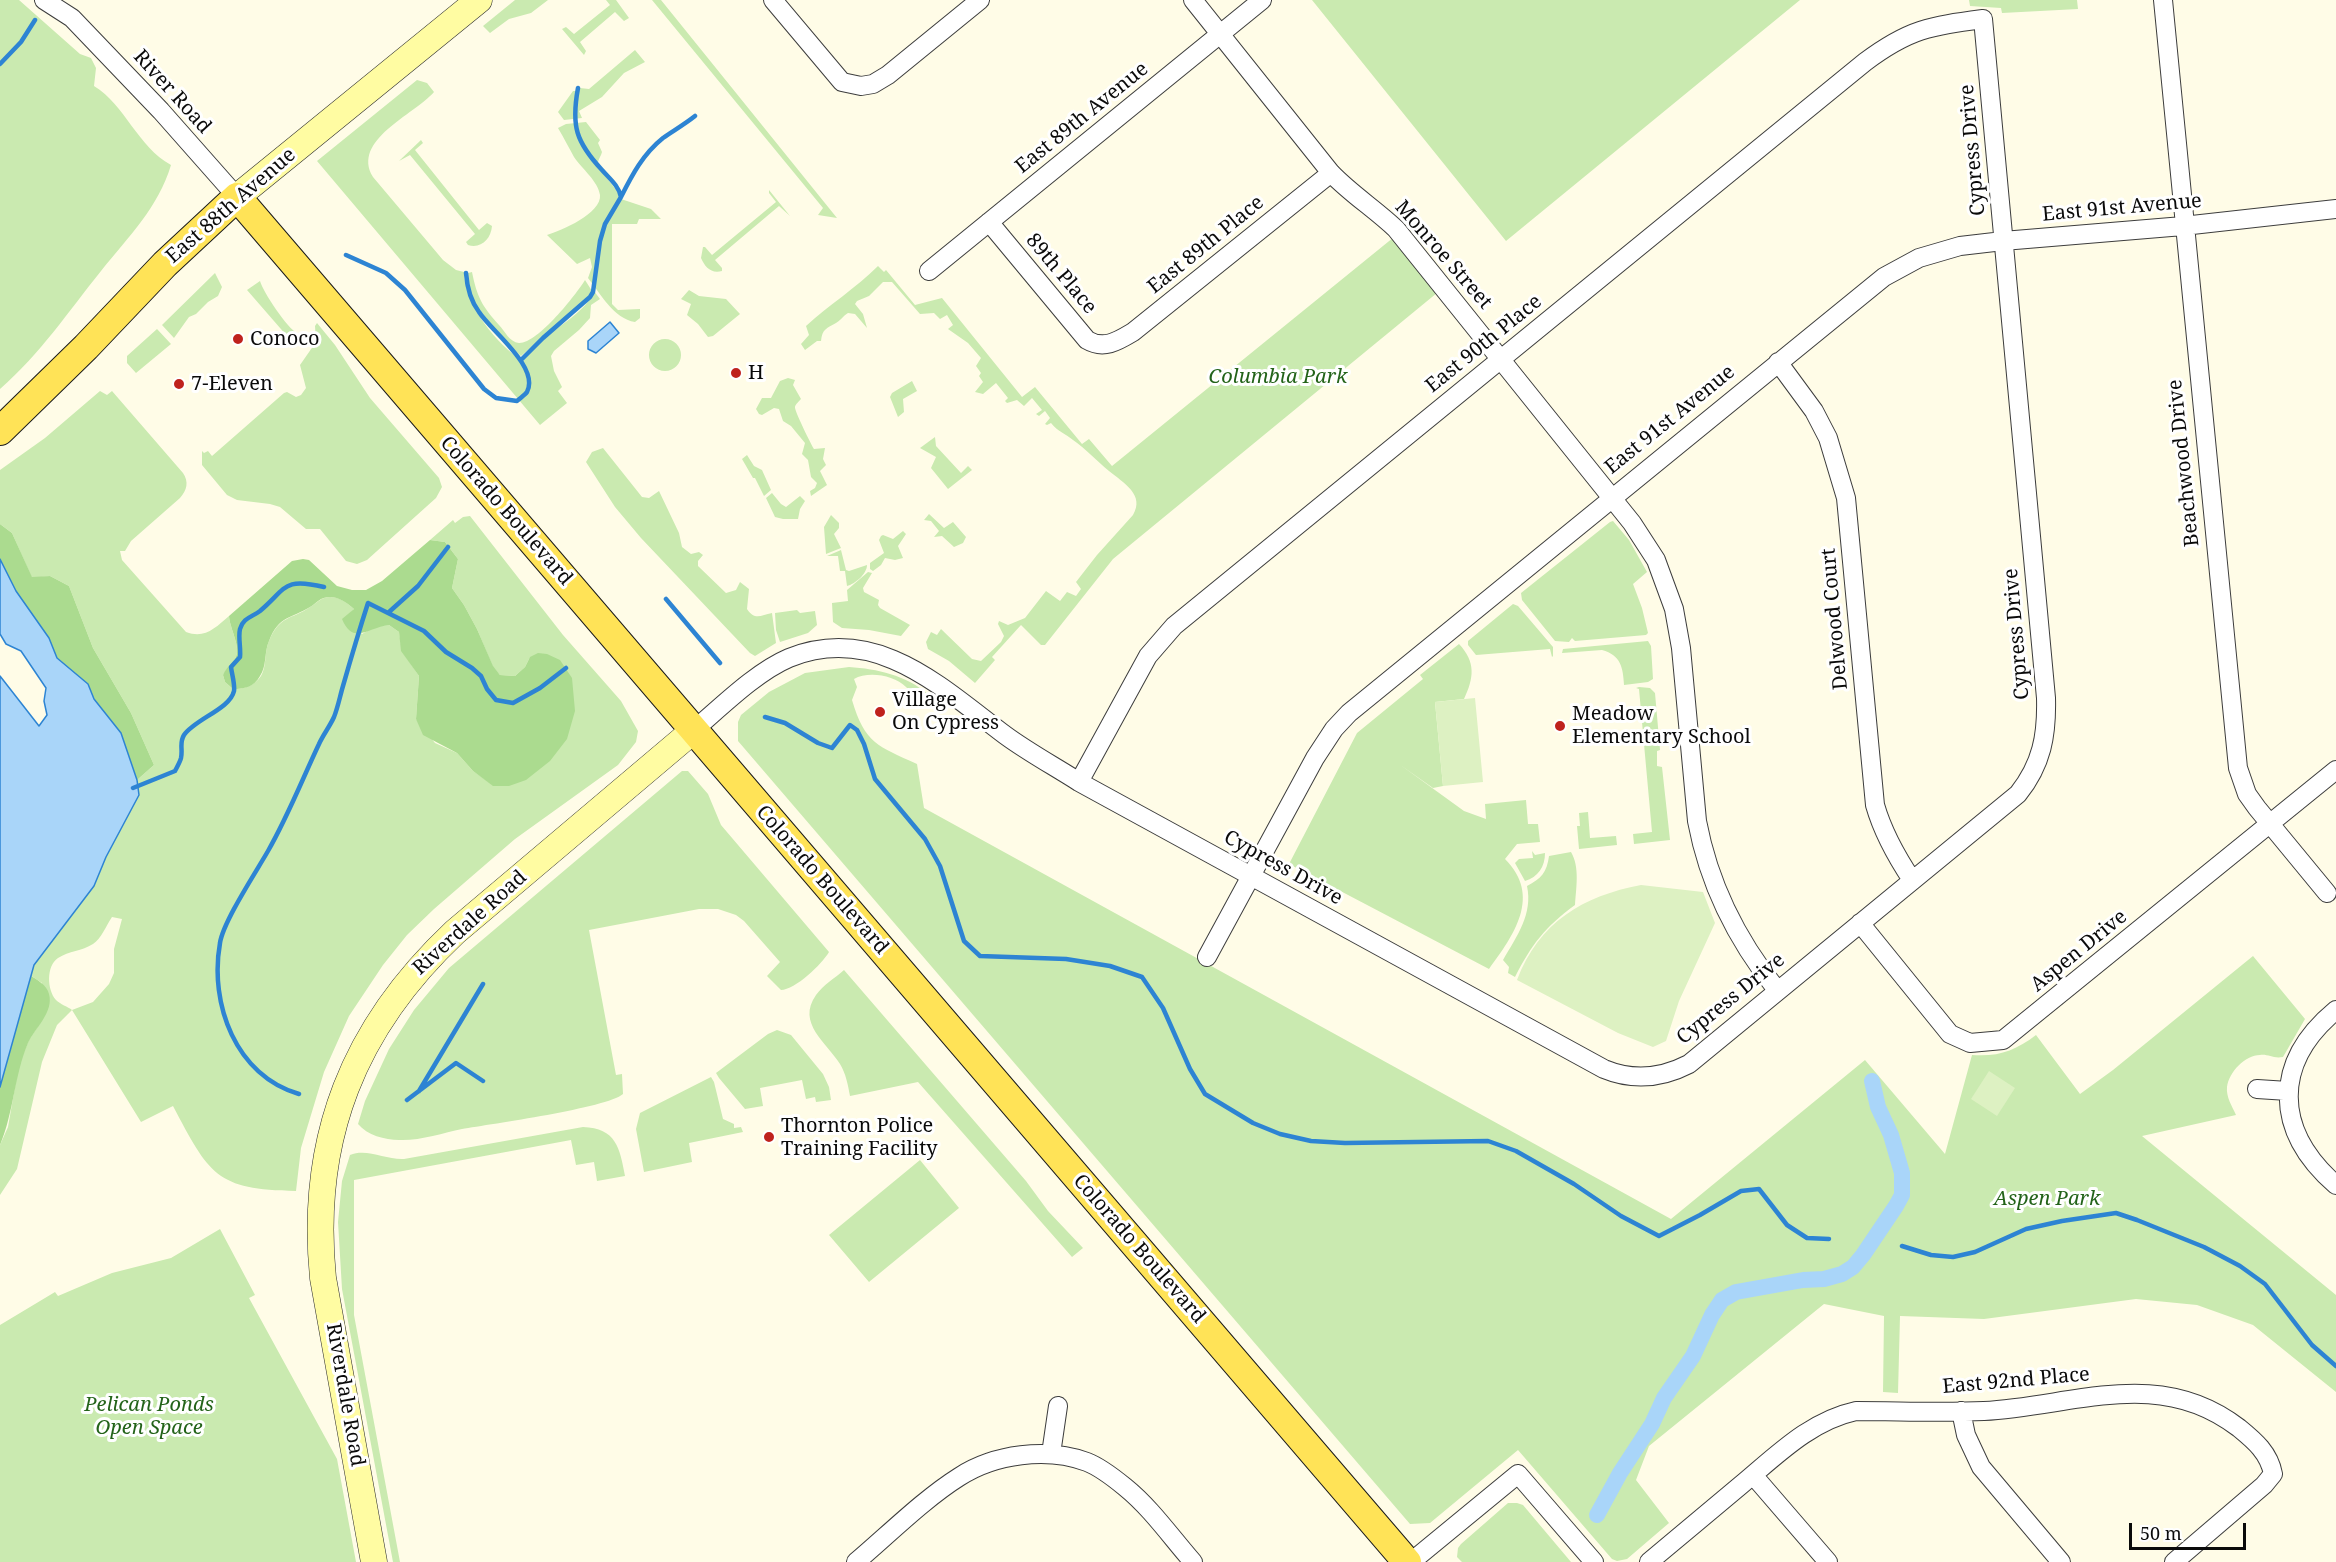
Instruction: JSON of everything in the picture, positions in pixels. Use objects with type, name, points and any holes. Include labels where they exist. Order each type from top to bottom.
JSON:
[{"type":"main road","name":"East 88th Avenue","points":[[0,431],[86,347],[165,264],[237,197]]},
{"type":"main road","name":"Colorado Boulevard","points":[[237,197],[1409,1562]]},
{"type":"street","name":"River Road","points":[[44,0],[70,9],[237,197]]},
{"type":"street","name":"East 88th Avenue","points":[[237,197],[479,0]]},
{"type":"street","points":[[773,0],[833,73],[842,82],[856,85],[873,84],[888,75],[980,0]]},
{"type":"street","name":"Monroe Street","points":[[1193,0],[1331,173],[1343,186],[1396,229],[1612,497],[1651,551],[1664,578],[1674,609],[1681,648],[1697,821],[1712,879],[1743,944],[1777,990]]},
{"type":"street","name":"East 89th Avenue","points":[[929,271],[1262,0]]},
{"type":"street","name":"Beachwood Drive","points":[[2163,0],[2182,194],[2183,226],[2238,768],[2247,794],[2327,893]]},
{"type":"street","name":"Cypress Drive","points":[[694,730],[755,680],[788,659],[827,649],[851,649],[895,659],[921,672],[1014,741],[1078,782],[1604,1069],[1620,1074],[1654,1076],[1678,1070],[1689,1064],[2018,794],[2038,763],[2045,735],[2046,698],[1983,19]]},
{"type":"street","name":"East 90th Place","points":[[1078,782],[1148,656],[1174,626],[1890,43],[1936,25],[1983,19]]},
{"type":"street","name":"East 89th Place","points":[[1104,345],[1117,342],[1133,332],[1331,173]]},
{"type":"street","name":"East 91st Avenue","points":[[1207,957],[1319,750],[1348,713],[1884,277],[1901,266],[1937,252],[2003,241],[2183,226],[2336,209]]},
{"type":"street","name":"89th Place","points":[[989,222],[1081,334],[1093,344],[1104,345]]},
{"type":"street","name":"Delwood Court","points":[[1778,362],[1814,411],[1828,438],[1839,470],[1849,520],[1875,805],[1881,825],[1895,855],[1912,880]]},
{"type":"street","name":"Riverdale Road","points":[[374,1562],[323,1278],[321,1250],[320,1220],[325,1160],[346,1088],[376,1026],[394,998],[430,956],[455,932],[694,730]]},
{"type":"street","name":"Aspen Drive","points":[[1860,923],[1950,1034],[1970,1042],[2003,1040],[2336,770]]},
{"type":"street","points":[[2336,1010],[2313,1031],[2304,1043],[2289,1091],[2293,1126],[2316,1166],[2336,1185]]},
{"type":"street","points":[[2257,1089],[2289,1091]]},
{"type":"street","name":"East 92nd Place","points":[[1649,1562],[1808,1430],[1840,1415],[1856,1411],[1961,1411],[2020,1408],[2115,1394],[2159,1394],[2189,1400],[2226,1419],[2260,1447],[2271,1463],[2273,1474],[2174,1562]]},
{"type":"street","points":[[1051,1454],[1058,1406]]},
{"type":"street","points":[[1961,1411],[1966,1434],[1981,1467],[2061,1562]]},
{"type":"street","points":[[856,1562],[942,1490],[973,1469],[999,1460],[1051,1454],[1087,1462],[1125,1487],[1193,1562]]},
{"type":"street","points":[[1409,1562],[1518,1474],[1594,1562]]},
{"type":"street","points":[[1753,1475],[1828,1562]]},
{"type":"green space","points":[[0,0],[19,0],[80,54],[91,58],[96,68],[94,86],[114,104],[149,148],[171,165],[159,195],[142,221],[41,347],[0,389]]},
{"type":"green space","points":[[515,0],[548,0],[531,13],[509,19],[490,33],[483,26]]},
{"type":"green space","points":[[606,0],[616,0],[629,18],[624,21],[615,12],[580,42],[586,51],[584,55],[562,29],[566,27],[574,34],[610,5]]},
{"type":"green space","points":[[652,0],[661,0],[837,218],[818,215],[823,208]]},
{"type":"green space","points":[[1312,0],[1800,0],[1506,241]]},
{"type":"green space","points":[[1969,0],[2077,0],[2078,9],[2002,13],[2001,8],[1970,6]]},
{"type":"green space","points":[[635,50],[645,62],[624,73],[602,97],[579,111],[582,118],[564,120],[558,112],[573,91],[578,91],[580,88],[589,89]]},
{"type":"green space","points":[[417,80],[427,83],[434,92],[377,140],[370,151],[368,164],[373,177],[443,260],[456,270],[464,272],[470,297],[493,335],[523,361],[539,342],[581,310],[594,291],[600,299],[591,305],[590,318],[551,356],[554,371],[562,387],[558,391],[567,403],[540,425],[317,161]]},
{"type":"green space","points":[[586,122],[600,140],[598,143],[602,152],[598,165],[621,199],[651,209],[661,219],[639,219],[637,224],[612,224],[612,304],[618,310],[640,309],[640,318],[635,322],[627,320],[614,311],[588,278],[592,267],[590,258],[577,264],[547,235],[588,215],[599,202],[599,190],[574,157],[558,128],[566,124]]},
{"type":"green space","points":[[421,140],[423,143],[415,150],[479,230],[487,223],[492,226],[487,239],[481,244],[468,245],[466,242],[475,234],[410,155],[399,161]]},
{"type":"green space","points":[[769,190],[790,216],[779,206],[715,260],[722,271],[715,272],[709,269],[701,258],[703,247],[712,255],[776,202]]},
{"type":"green space","name":"Columbia Park","points":[[1399,233],[1443,288],[1113,559],[1045,645],[1041,645],[1021,625],[992,657],[995,660],[975,683],[949,661],[928,649],[926,642],[931,632],[937,635],[941,629],[972,659],[981,661],[1001,642],[1004,636],[998,624],[999,621],[1008,625],[1025,618],[1046,591],[1060,601],[1067,592],[1076,596],[1081,589],[1076,582],[1133,515],[1136,508],[1135,495],[1078,444],[1051,423],[1045,424],[1050,418],[1045,411],[1039,416],[1036,414],[1042,410],[1032,398],[1024,406],[1017,400],[1007,403],[1005,401],[1008,398],[996,383],[983,394],[975,392],[983,382],[976,366],[981,358],[968,343],[948,329],[953,325],[947,315],[940,319],[934,313],[920,314],[892,282],[883,282],[869,296],[855,304],[863,314],[867,328],[855,314],[848,313],[826,329],[821,341],[817,341],[805,350],[801,344],[809,335],[806,326],[878,266],[884,272],[886,270],[915,305],[942,298],[1022,397],[1035,387],[1082,444],[1089,439],[1112,466]]},
{"type":"green space","points":[[472,272],[478,295],[484,306],[510,338],[519,343],[536,336],[565,307],[585,280],[592,291],[586,300],[521,356],[477,309],[468,285],[468,273]]},
{"type":"green space","points":[[215,273],[222,287],[218,296],[189,317],[174,338],[162,325]]},
{"type":"green space","points":[[260,281],[276,310],[297,333],[295,336],[287,336],[247,290]]},
{"type":"green space","points":[[689,290],[699,296],[726,299],[740,314],[713,336],[708,337],[687,315],[691,304],[681,299]]},
{"type":"green space","points":[[317,323],[335,345],[370,398],[439,478],[442,487],[436,498],[367,560],[357,564],[346,561],[320,529],[306,529],[280,507],[237,500],[227,495],[202,465],[202,451],[204,453],[208,451],[212,456],[284,393],[287,392],[296,397],[301,395],[306,388],[300,365],[316,342],[315,326]]},
{"type":"green space","points":[[157,329],[171,344],[136,373],[127,363],[127,356]]},
{"type":"green space","points":[[665,339],[676,344],[681,355],[676,366],[665,371],[654,366],[649,355],[654,344]]},
{"type":"green space","points":[[788,378],[795,380],[793,385],[801,399],[795,406],[795,410],[814,449],[825,448],[823,459],[826,465],[820,471],[827,485],[811,496],[810,491],[817,483],[811,477],[808,460],[802,454],[805,443],[791,426],[783,421],[779,409],[774,408],[762,415],[756,409],[762,398],[771,398],[780,381]]},
{"type":"green space","points":[[912,381],[917,391],[903,399],[904,412],[898,417],[890,397],[892,393]]},
{"type":"green space","points":[[100,391],[107,395],[112,391],[183,473],[187,483],[180,498],[131,541],[125,551],[120,551],[122,560],[186,632],[204,633],[229,616],[237,655],[223,675],[225,682],[233,689],[249,686],[261,676],[269,641],[282,622],[319,600],[337,598],[354,609],[349,615],[362,634],[376,626],[389,625],[399,632],[402,651],[419,676],[416,719],[435,743],[457,753],[473,771],[493,785],[530,657],[525,667],[515,676],[500,675],[493,667],[477,629],[452,588],[458,559],[445,542],[430,540],[453,520],[455,523],[463,517],[470,516],[563,635],[621,701],[638,731],[636,742],[618,765],[515,839],[434,909],[407,935],[383,965],[349,1016],[324,1072],[301,1148],[296,1191],[248,1187],[231,1182],[218,1174],[196,1148],[173,1106],[141,1122],[72,1010],[57,1025],[42,1062],[17,1169],[0,1195],[0,1145],[8,1127],[19,1064],[29,1040],[40,1023],[42,983],[30,975],[34,965],[94,886],[106,857],[139,795],[137,780],[154,765],[131,713],[93,648],[69,586],[50,576],[32,578],[12,533],[0,524],[0,470],[45,438]],"holes":[[[112,917],[122,919],[114,949],[114,973],[109,984],[93,1002],[72,1010],[53,996],[49,978],[51,967],[58,958],[96,942]]]},
{"type":"green space","points":[[935,437],[936,446],[961,473],[968,466],[972,470],[948,489],[931,468],[936,457],[920,448]]},
{"type":"green space","points":[[603,448],[642,497],[649,498],[659,491],[679,533],[682,547],[691,554],[699,552],[703,555],[698,561],[698,566],[726,593],[736,590],[740,582],[749,589],[747,609],[753,615],[772,613],[776,643],[755,656],[750,653],[641,538],[615,507],[586,462],[592,452]]},
{"type":"green space","points":[[747,455],[754,466],[762,470],[771,490],[764,496],[742,459]]},
{"type":"green space","points":[[772,493],[786,507],[800,496],[805,501],[798,519],[775,517],[766,498]]},
{"type":"green space","points":[[929,514],[944,528],[953,522],[966,537],[963,543],[954,547],[942,536],[934,537],[939,531],[931,521],[924,520]]},
{"type":"green space","points":[[831,515],[839,523],[839,528],[834,534],[841,548],[826,554],[824,527]]},
{"type":"green space","points":[[1613,521],[1629,540],[1647,572],[1633,584],[1648,633],[1575,641],[1572,638],[1569,642],[1555,641],[1522,600],[1521,593]]},
{"type":"green space","points":[[0,524],[12,533],[32,577],[50,576],[69,586],[93,648],[131,713],[154,765],[137,780],[121,733],[94,699],[88,684],[57,658],[49,638],[16,591],[0,559]]},
{"type":"green space","points":[[903,531],[906,534],[898,546],[903,558],[895,560],[885,558],[881,565],[873,571],[870,569],[870,563],[884,553],[879,540],[881,536],[893,539]]},
{"type":"green space","points":[[430,540],[445,542],[458,559],[452,588],[464,605],[493,666],[500,675],[515,676],[525,667],[530,657],[538,653],[560,660],[572,678],[575,711],[567,739],[550,761],[526,780],[509,786],[493,786],[473,771],[457,753],[423,735],[416,719],[419,676],[401,651],[399,632],[389,625],[362,633],[351,632],[342,619],[354,609],[337,598],[321,599],[277,626],[267,645],[262,672],[255,683],[245,688],[233,689],[225,682],[223,675],[237,655],[229,616],[292,561],[309,560],[337,586],[352,590],[366,590],[382,581]]},
{"type":"green space","points":[[841,550],[846,570],[867,565],[860,578],[847,586],[845,571],[840,571],[838,556],[827,556]]},
{"type":"green space","points":[[868,572],[872,573],[863,588],[864,592],[879,600],[880,608],[910,625],[901,636],[842,628],[833,622],[832,603],[848,601],[847,590]]},
{"type":"green space","points":[[1513,604],[1518,606],[1553,647],[1552,657],[1550,649],[1476,655],[1468,645],[1468,641]]},
{"type":"green space","points":[[797,610],[800,613],[815,611],[817,625],[808,633],[780,642],[776,630],[775,613]]},
{"type":"green space","points":[[1648,641],[1651,646],[1653,679],[1648,682],[1624,685],[1620,663],[1608,652],[1602,650],[1562,653],[1563,649]]},
{"type":"green space","points":[[1459,644],[1468,657],[1472,670],[1464,699],[1435,702],[1443,786],[1433,788],[1399,764],[1464,811],[1486,819],[1485,804],[1526,800],[1528,824],[1538,824],[1540,842],[1517,844],[1505,859],[1516,873],[1522,887],[1523,901],[1515,929],[1489,969],[1289,864],[1357,733],[1423,679],[1420,675]]},
{"type":"green space","name":"Aspen Park","points":[[849,667],[891,674],[910,682],[928,694],[929,697],[918,708],[910,691],[901,683],[888,677],[866,675],[854,679],[857,687],[852,700],[862,726],[875,742],[892,753],[917,764],[924,808],[1671,1219],[1865,1060],[1945,1154],[1972,1055],[2006,1052],[2036,1035],[2080,1094],[2113,1070],[2253,956],[2305,1019],[2283,1057],[2254,1056],[2243,1061],[2234,1070],[2228,1081],[2227,1091],[2236,1115],[2142,1136],[2336,1295],[2336,1392],[2253,1325],[2197,1305],[2136,1299],[1984,1319],[1900,1316],[1898,1393],[1883,1392],[1884,1316],[1824,1304],[1649,1446],[1636,1480],[1669,1523],[1627,1559],[1617,1561],[1612,1559],[1518,1450],[1430,1523],[1410,1524],[738,741],[738,722],[741,715],[769,692],[805,673]]},
{"type":"green space","points":[[1636,688],[1650,688],[1655,693],[1660,750],[1657,751],[1657,766],[1662,767],[1670,840],[1634,844],[1633,834],[1652,832],[1639,689]]},
{"type":"green space","points":[[1475,698],[1483,782],[1443,786],[1435,702]]},
{"type":"green space","points":[[682,771],[688,771],[708,794],[721,825],[829,952],[821,963],[793,986],[781,990],[767,976],[780,962],[744,921],[736,915],[718,909],[699,909],[589,930],[616,1075],[622,1074],[623,1094],[595,1105],[573,1110],[415,1139],[382,1138],[362,1128],[358,1124],[365,1101],[389,1049],[414,1010],[449,968]]},
{"type":"green space","points":[[1588,812],[1590,838],[1616,836],[1617,845],[1579,849],[1577,826],[1580,826],[1579,813]]},
{"type":"green space","points":[[1532,851],[1535,855],[1545,853],[1544,863],[1537,874],[1525,881],[1515,863],[1519,859],[1533,858]]},
{"type":"green space","points":[[1571,852],[1576,871],[1575,905],[1540,937],[1515,977],[1508,973],[1509,967],[1503,960],[1526,915],[1527,886],[1542,874],[1549,856]]},
{"type":"green space","points":[[1641,885],[1703,892],[1715,923],[1679,1001],[1666,1041],[1653,1047],[1618,1033],[1517,980],[1538,942],[1566,915],[1600,896]]},
{"type":"green space","points":[[844,970],[1026,1181],[1048,1211],[1083,1248],[1072,1257],[918,1082],[850,1096],[842,1068],[811,1024],[809,1015],[816,995]]},
{"type":"green space","points":[[30,975],[48,991],[49,1007],[23,1056],[0,1145],[0,1087]]},
{"type":"green space","points":[[777,1030],[791,1035],[823,1074],[829,1087],[831,1100],[816,1102],[815,1097],[806,1099],[802,1080],[760,1088],[763,1106],[745,1109],[719,1078],[716,1073],[768,1034]]},
{"type":"green space","points":[[1989,1071],[2015,1088],[1997,1116],[1971,1099]]},
{"type":"green space","points":[[711,1077],[723,1119],[734,1124],[734,1128],[741,1127],[743,1132],[689,1143],[692,1162],[644,1172],[636,1129],[640,1113]]},
{"type":"green space","points":[[583,1127],[603,1131],[614,1141],[621,1157],[625,1176],[597,1181],[594,1162],[576,1165],[571,1140],[354,1180],[354,1315],[400,1562],[393,1562],[342,1289],[338,1222],[342,1181],[350,1155],[370,1153],[404,1159]]},
{"type":"green space","points":[[920,1160],[959,1208],[869,1282],[829,1235]]},
{"type":"green space","name":"Pelican Ponds Open Space","points":[[220,1229],[255,1295],[249,1298],[337,1459],[356,1562],[0,1562],[0,1325],[55,1292],[58,1296],[112,1273],[171,1258]]},
{"type":"green space","points":[[1508,1503],[1523,1505],[1571,1562],[1462,1562],[1457,1557],[1461,1544]]},
{"type":"water","points":[[610,322],[619,333],[596,353],[588,349],[588,341]]},
{"type":"water","points":[[0,559],[16,591],[49,638],[57,658],[88,684],[94,699],[121,733],[137,780],[139,795],[106,857],[94,886],[34,965],[0,1087],[0,676],[39,726],[47,715],[44,701],[46,688],[21,651],[6,644],[0,634]]},
{"type":"waterway","points":[[0,64],[21,42],[35,20]]},
{"type":"waterway","points":[[522,359],[590,297],[593,292],[600,241],[605,224],[621,197],[616,186],[593,160],[581,142],[575,113],[578,88]]},
{"type":"waterway","points":[[621,197],[634,173],[650,151],[663,138],[695,116]]},
{"type":"waterway","points":[[346,255],[386,273],[405,290],[484,389],[496,398],[517,401],[527,392],[529,382],[527,372],[521,361],[473,303],[466,273]]},
{"type":"waterway","points":[[389,612],[418,586],[448,547]]},
{"type":"waterway","points":[[133,788],[175,771],[181,758],[184,735],[231,697],[234,691],[231,667],[240,657],[239,632],[243,622],[293,584],[324,587]]},
{"type":"waterway","points":[[666,599],[720,663]]},
{"type":"waterway","points":[[299,1094],[277,1085],[259,1071],[243,1054],[232,1035],[219,990],[220,943],[233,910],[275,838],[334,717],[368,603],[424,631],[446,652],[481,676],[487,689],[496,700],[513,703],[540,688],[566,668]]},
{"type":"waterway","points":[[765,717],[785,723],[818,743],[832,748],[850,725],[857,730],[875,779],[925,839],[940,866],[964,941],[980,956],[1066,959],[1110,966],[1142,977],[1163,1008],[1190,1069],[1205,1094],[1253,1123],[1280,1134],[1311,1141],[1345,1143],[1488,1141],[1516,1151],[1574,1184],[1621,1216],[1659,1236],[1741,1191],[1759,1189],[1787,1225],[1807,1238],[1829,1239]]},
{"type":"waterway","points":[[419,1091],[483,984]]},
{"type":"waterway","points":[[407,1100],[456,1063],[483,1081]]},
{"type":"waterway","points":[[1597,1515],[1620,1473],[1652,1424],[1664,1398],[1693,1356],[1712,1315],[1722,1300],[1736,1292],[1803,1280],[1824,1279],[1842,1274],[1853,1267],[1863,1255],[1896,1206],[1902,1195],[1902,1173],[1891,1135],[1878,1107],[1872,1081]]},
{"type":"waterway","points":[[1902,1246],[1931,1255],[1953,1257],[1975,1252],[2026,1229],[2116,1213],[2204,1247],[2240,1266],[2265,1284],[2312,1345],[2336,1366]]},
{"type":"place","name":"Conoco","points":[[238,339]]},
{"type":"place","name":"H","points":[[736,373]]},
{"type":"place","name":"7-Eleven","points":[[179,384]]},
{"type":"place","name":"Village On Cypress","points":[[880,712]]},
{"type":"place","name":"Meadow Elementary School","points":[[1560,726]]},
{"type":"place","name":"Thornton Police Training Facility","points":[[769,1137]]}]
